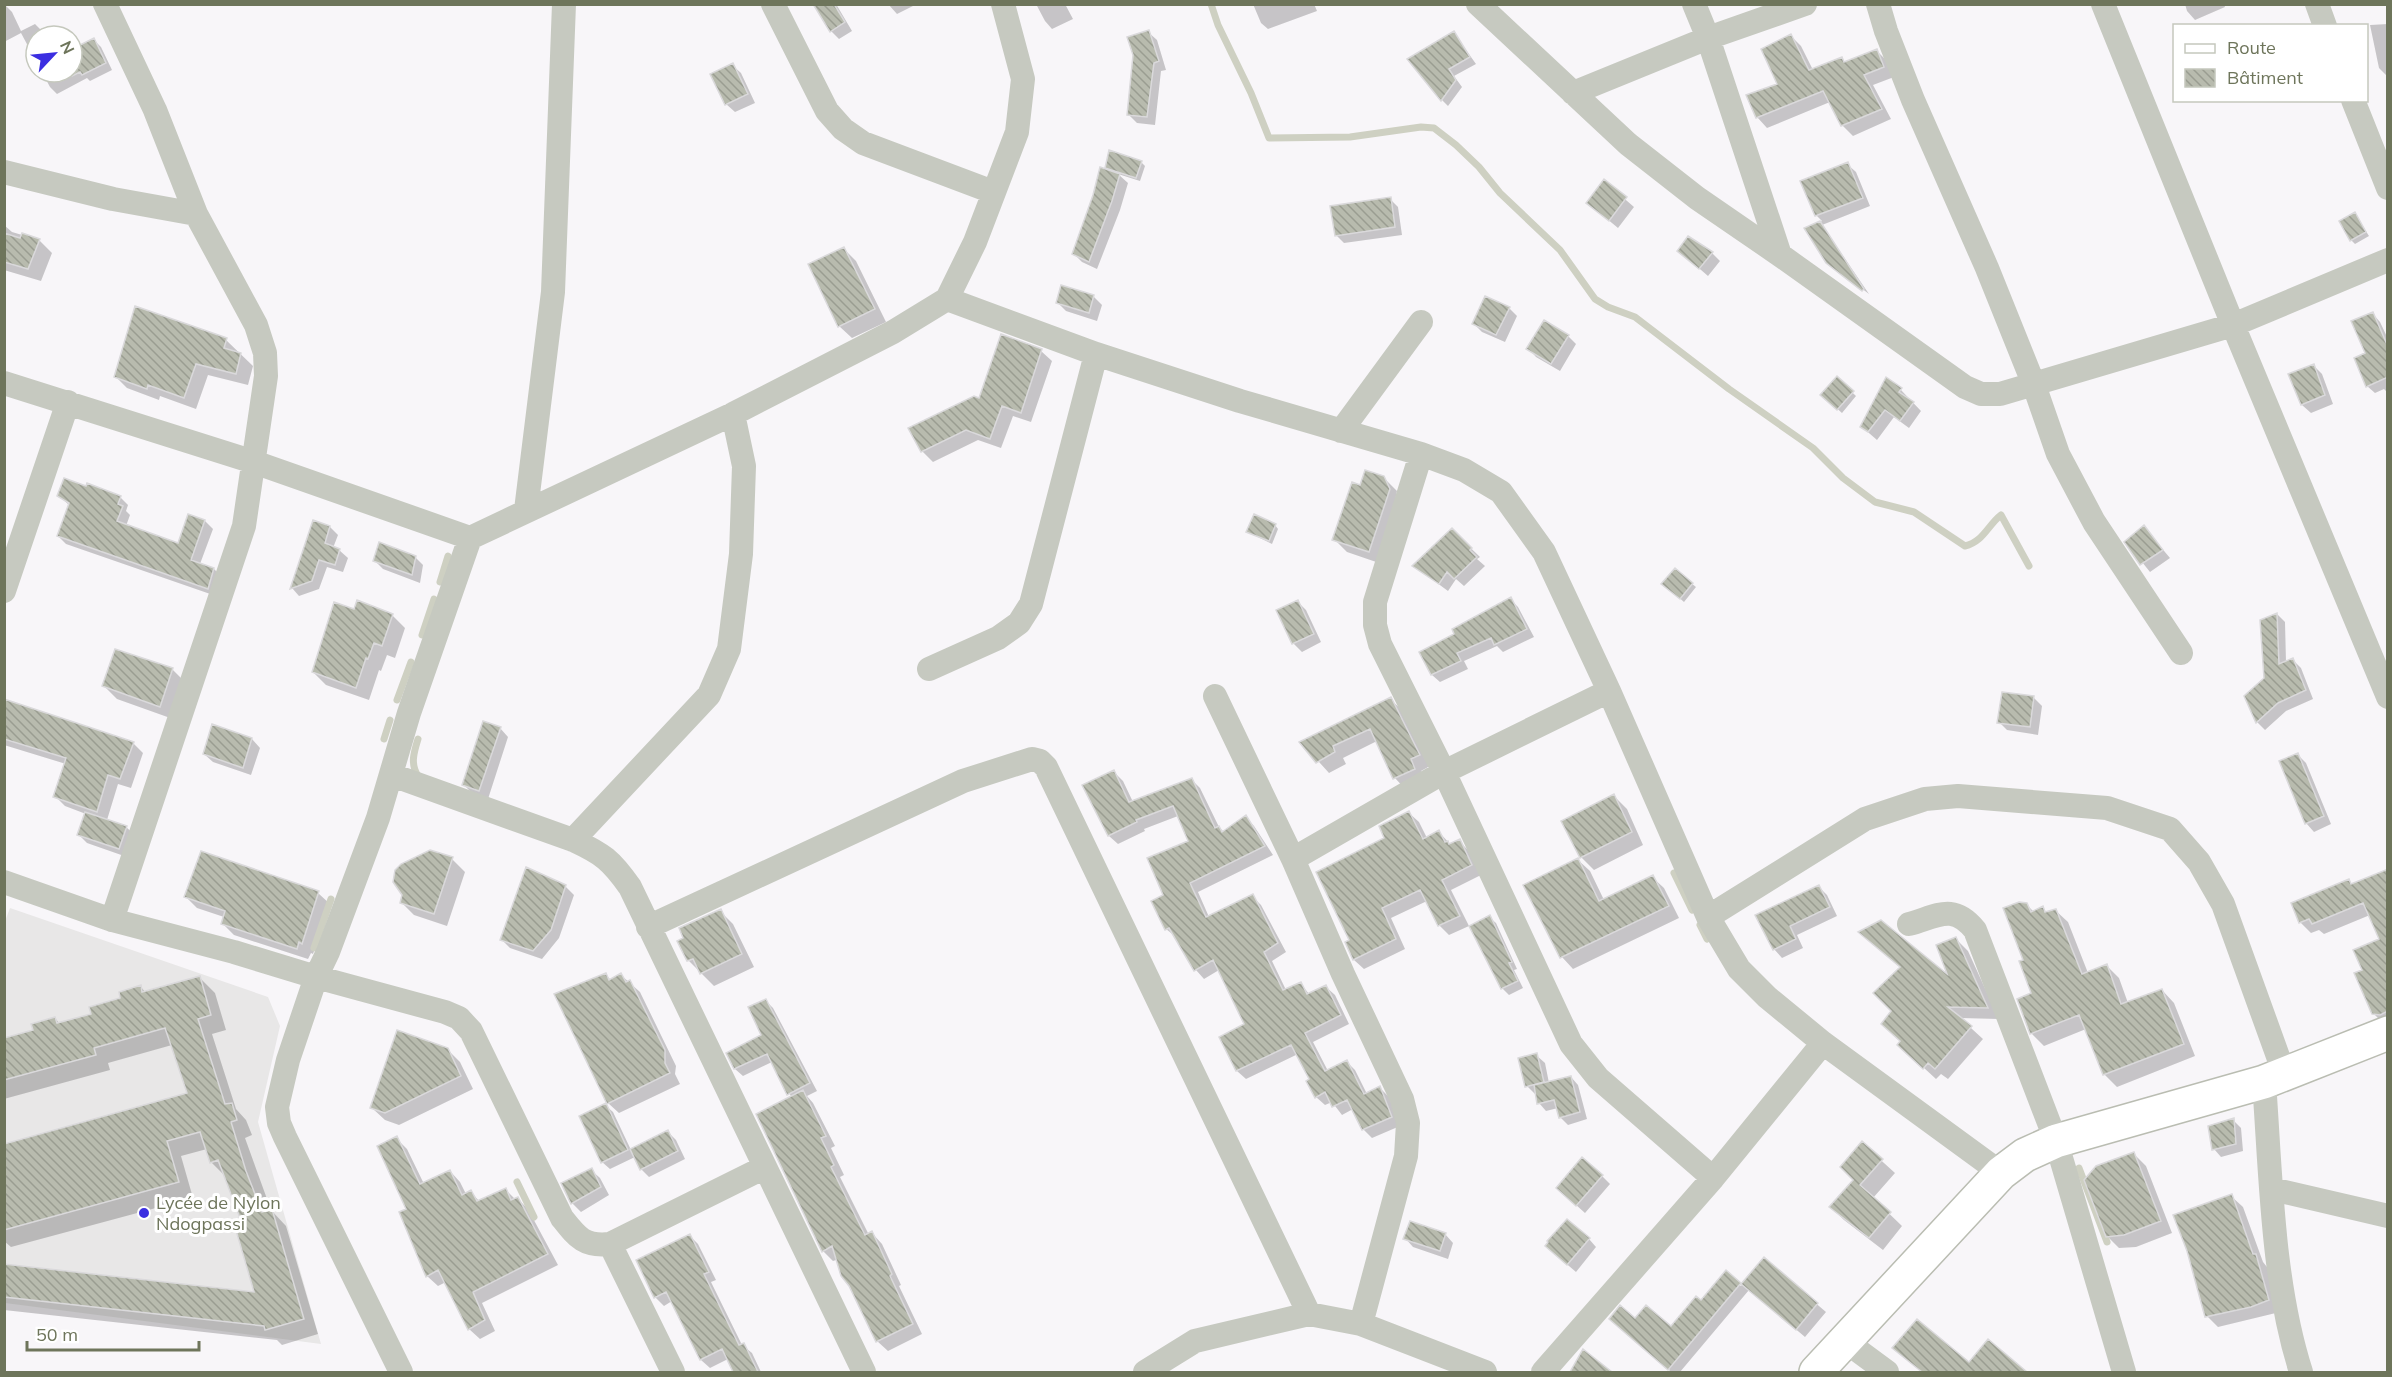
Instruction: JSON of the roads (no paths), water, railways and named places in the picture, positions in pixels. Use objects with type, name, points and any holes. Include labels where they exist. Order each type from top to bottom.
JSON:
[{"type":"main road","points":[[1816,1372],[2001,1173],[2025,1155],[2056,1141],[2274,1078],[2388,1033]]},
{"type":"street","points":[[105,4],[155,110],[196,214],[256,326],[265,353],[266,376],[244,526],[112,920]]},
{"type":"street","points":[[526,510],[553,292],[564,4]]},
{"type":"street","points":[[773,4],[827,111],[843,129],[862,143],[993,192]]},
{"type":"street","points":[[401,1372],[279,1123],[277,1107],[288,1060],[316,977],[342,917],[392,775],[409,713],[470,538],[734,414],[893,332],[947,299],[975,242],[1017,132],[1023,79],[1003,4]]},
{"type":"street","points":[[1478,4],[1628,144],[1688,191],[1965,387],[1981,394],[2000,394],[2034,385],[2233,325],[2388,260]]},
{"type":"street","points":[[1694,4],[1708,38],[1780,255]]},
{"type":"street","points":[[1574,93],[1708,38],[1805,4]]},
{"type":"street","points":[[1878,4],[1913,100],[1987,268],[2034,385],[2058,454],[2094,522],[2181,653]]},
{"type":"street","points":[[2103,4],[2233,325],[2388,697]]},
{"type":"street","points":[[2317,4],[2324,24]]},
{"type":"street","points":[[2354,102],[2388,188]]},
{"type":"street","points":[[4,172],[113,199],[196,214]]},
{"type":"street","points":[[947,299],[1096,354],[1240,401],[1421,454],[1464,470],[1501,492],[1544,552],[1609,691],[1708,917],[1739,969],[1767,997],[1824,1043],[2001,1173]]},
{"type":"street","points":[[1341,431],[1421,322]]},
{"type":"street","points":[[929,669],[998,638],[1019,623],[1031,604],[1096,354]]},
{"type":"street","points":[[4,383],[254,462],[470,538]]},
{"type":"street","points":[[4,591],[68,402]]},
{"type":"street","points":[[573,840],[709,695],[729,649],[741,554],[744,466],[734,414]]},
{"type":"street","points":[[1421,454],[1375,602],[1375,625],[1380,644],[1444,772],[1571,1044],[1598,1078],[1713,1178]]},
{"type":"street","points":[[1293,859],[1444,772],[1609,691]]},
{"type":"street","points":[[1215,696],[1293,859],[1343,974],[1402,1099],[1408,1124],[1406,1156],[1361,1324]]},
{"type":"street","points":[[648,927],[963,782],[1032,759],[1040,761],[1046,767],[1309,1314]]},
{"type":"street","points":[[392,775],[573,840],[600,852],[619,871],[630,887],[864,1372]]},
{"type":"street","points":[[1708,917],[1864,819],[1924,799],[1958,796],[2107,808],[2170,829],[2199,862],[2223,904],[2274,1078],[2272,1188],[2280,1280],[2292,1343],[2301,1372]]},
{"type":"street","points":[[4,882],[112,920],[234,952],[445,1012],[459,1018],[471,1031],[561,1218],[578,1238],[595,1245],[610,1244],[765,1167]]},
{"type":"street","points":[[1908,924],[1952,912],[1964,917],[1975,930],[2056,1141],[2124,1372]]},
{"type":"street","points":[[1543,1372],[1713,1178],[1824,1043]]},
{"type":"street","points":[[2272,1188],[2388,1216]]},
{"type":"street","points":[[610,1244],[673,1372]]},
{"type":"street","points":[[1145,1372],[1195,1341],[1309,1314],[1361,1324],[1485,1372]]},
{"type":"street","points":[[1845,1341],[1887,1372]]},
{"type":"waterway","points":[[1211,4],[1218,25],[1251,93],[1269,138],[1350,137],[1421,127],[1434,128],[1479,167],[1500,193],[1560,250],[1595,299],[1608,307],[1635,317],[1729,389],[1813,448],[1843,478],[1875,502],[1914,512],[1965,546],[1981,537],[2001,515],[2029,566]]},
{"type":"waterway","points":[[440,582],[448,556]]},
{"type":"waterway","points":[[422,635],[434,599]]},
{"type":"waterway","points":[[397,700],[411,662]]},
{"type":"waterway","points":[[384,739],[390,720]]},
{"type":"waterway","points":[[418,739],[413,762],[418,776]]},
{"type":"waterway","points":[[1674,873],[1692,910]]},
{"type":"waterway","points":[[314,948],[331,899]]},
{"type":"waterway","points":[[1700,925],[1707,939]]},
{"type":"waterway","points":[[2079,1168],[2107,1242]]},
{"type":"waterway","points":[[517,1182],[534,1217]]},
{"type":"place","name":"Lycée de Nylon Ndogpassi","points":[[144,1213]]}]
